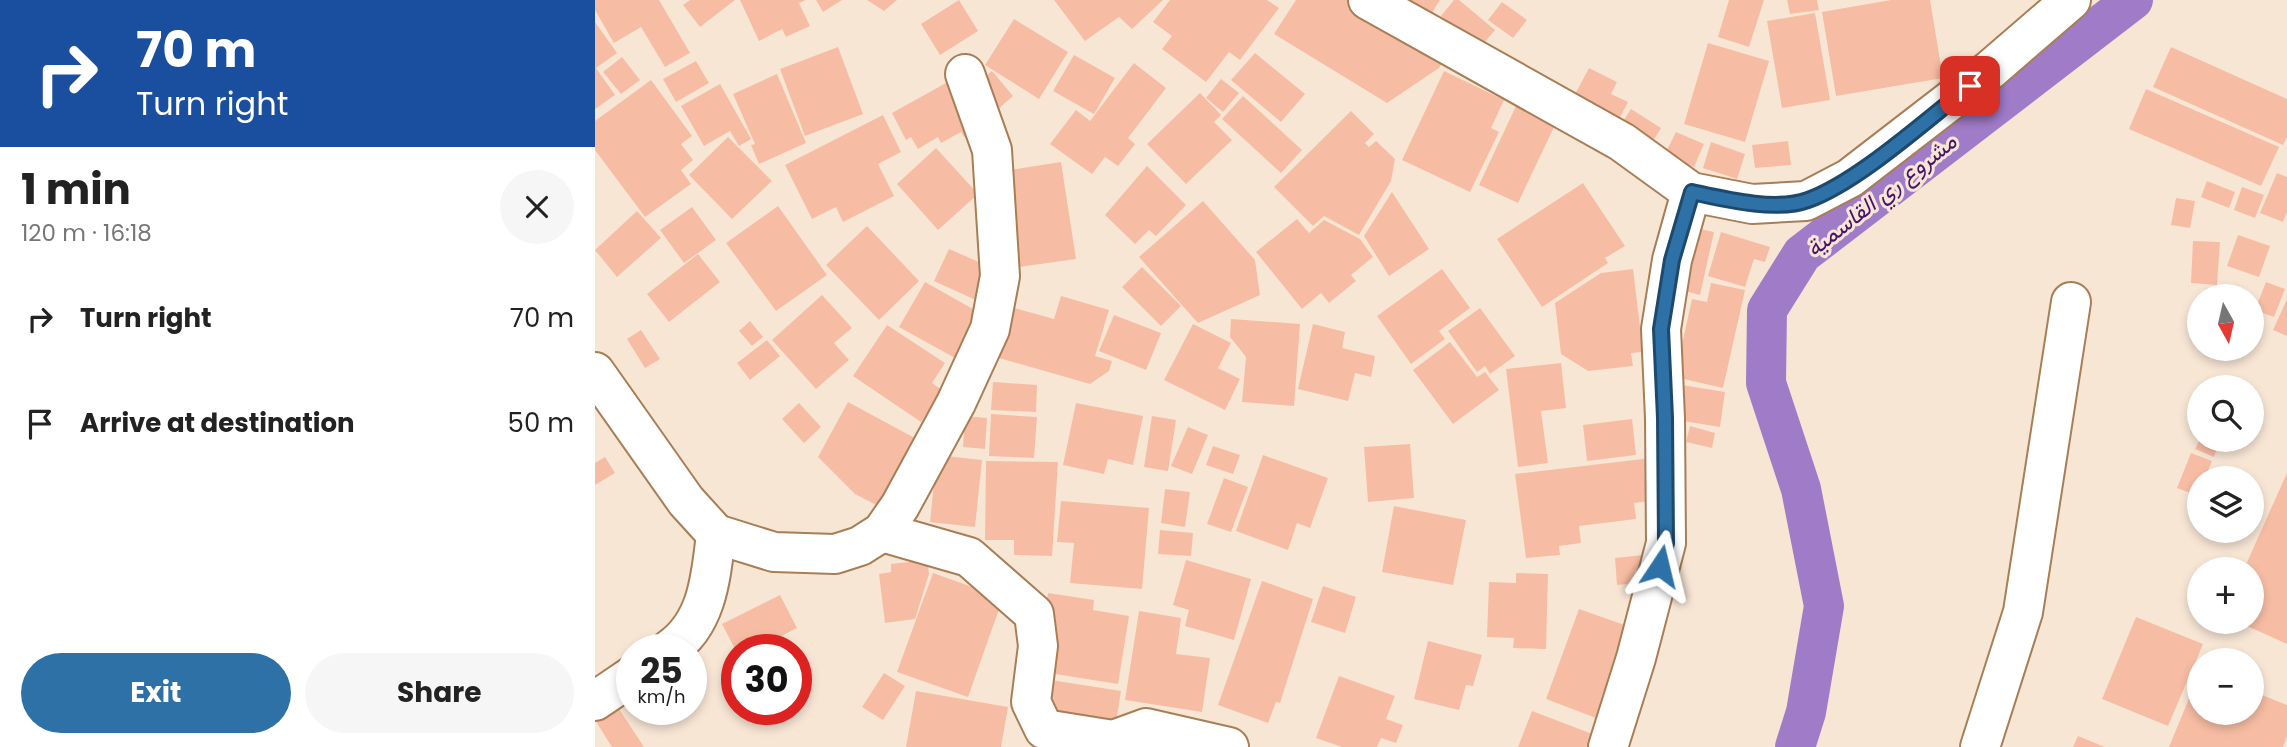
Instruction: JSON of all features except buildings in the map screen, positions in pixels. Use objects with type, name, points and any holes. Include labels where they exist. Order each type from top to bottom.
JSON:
[{"type":"street","points":[[1368,0],[1622,142],[1692,192],[1752,204],[1807,201],[1850,178],[1990,71],[2071,0]]},
{"type":"street","points":[[595,372],[686,501],[716,534],[773,552],[835,554],[860,546],[882,532],[900,506],[956,402],[990,329],[1000,276],[992,150],[965,74]]},
{"type":"street","points":[[1608,747],[1636,658],[1666,543],[1661,329],[1672,260],[1692,192]]},
{"type":"street","points":[[1980,747],[2023,612],[2071,302]]},
{"type":"street","points":[[882,532],[969,557],[1034,614],[1038,646],[1031,702],[1045,729],[1114,740],[1146,729],[1229,747]]},
{"type":"street","points":[[687,634],[700,615],[710,582],[716,534]]},
{"type":"street","points":[[595,701],[616,687]]},
{"type":"waterway","name":"مشروع ري القاسمية","points":[[1795,747],[1806,712],[1824,606],[1801,489],[1766,383],[1767,310],[1802,254],[2133,0]]},
{"type":"route","points":[[1660,566],[1666,543],[1661,329],[1672,260],[1692,192],[1752,204],[1807,201],[1850,178],[1970,86]]}]
